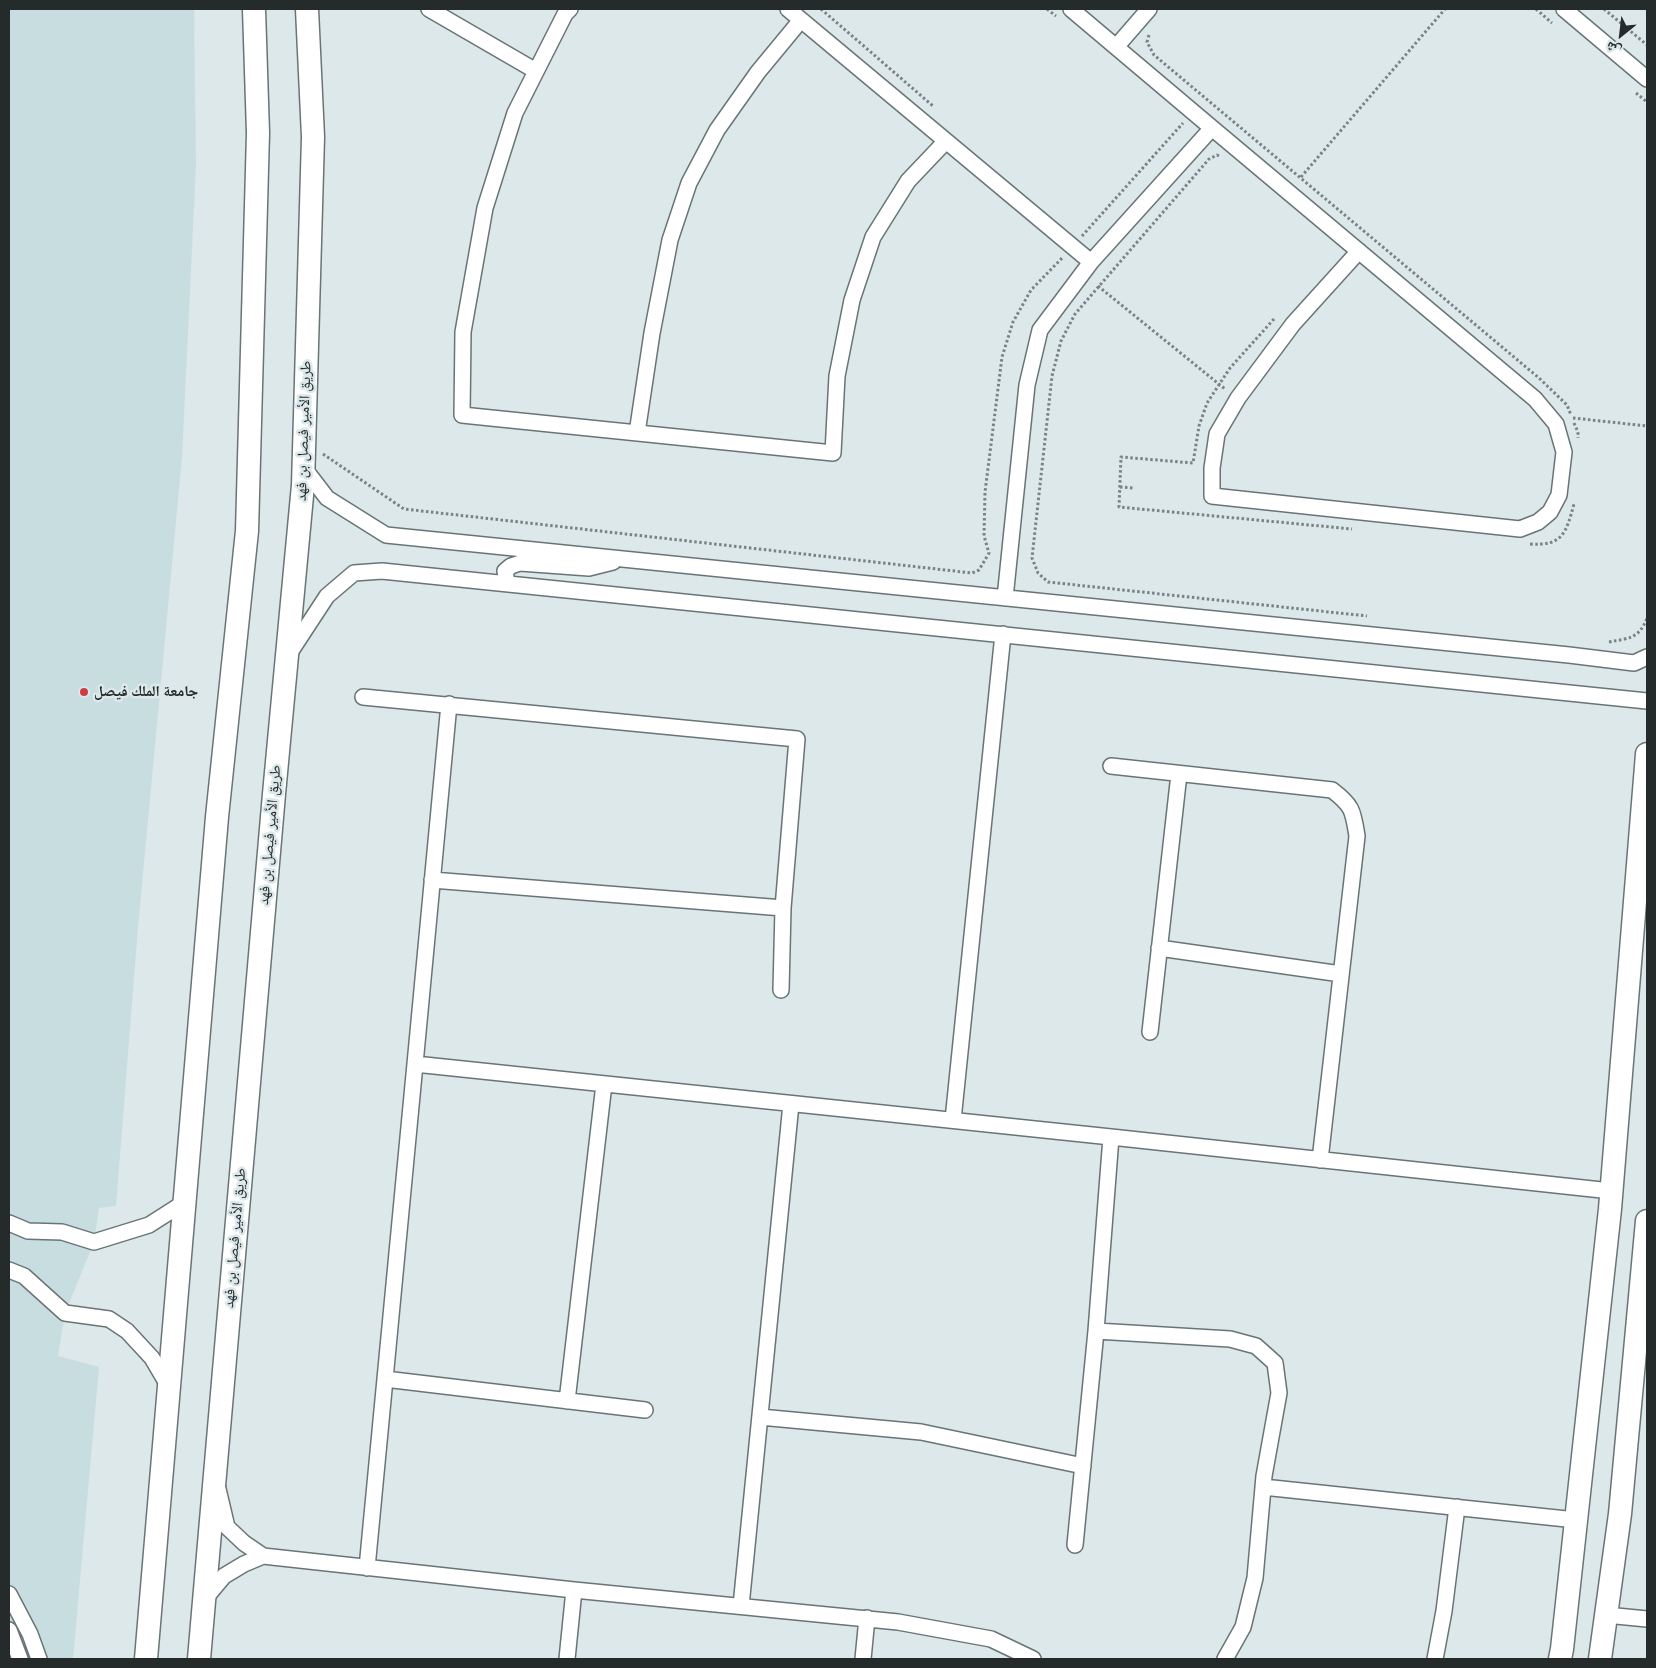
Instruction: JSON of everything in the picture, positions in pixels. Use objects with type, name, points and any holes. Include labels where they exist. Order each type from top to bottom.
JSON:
[{"type":"main road","points":[[146,1659],[217,817],[247,531],[258,133],[254,9]]},
{"type":"main road","name":"طريق الأمير فيصل بن فهد","points":[[199,1659],[304,468],[313,137],[307,9]]},
{"type":"main road","points":[[1560,1659],[1611,1191],[1647,754]]},
{"type":"main road","points":[[1600,1659],[1620,1514],[1647,1221]]},
{"type":"street","points":[[429,9],[536,71]]},
{"type":"street","points":[[570,9],[565,14],[515,113],[484,208],[463,332],[462,414],[833,453],[837,376],[852,300],[873,237],[908,181],[946,140]]},
{"type":"street","points":[[788,9],[1073,246],[1087,268]]},
{"type":"street","points":[[1071,9],[1535,398],[1556,424],[1564,452],[1559,495],[1550,512],[1538,522],[1520,529],[1212,496],[1212,468],[1218,434],[1238,398],[1294,324],[1359,251]]},
{"type":"street","points":[[1116,47],[1149,9]]},
{"type":"street","points":[[1564,9],[1647,79]]},
{"type":"street","points":[[637,433],[652,333],[670,240],[688,183],[717,130],[758,72],[801,20]]},
{"type":"street","points":[[1004,598],[1027,385],[1040,330],[1087,268],[1212,128]]},
{"type":"street","points":[[304,468],[327,498],[386,535],[1634,663],[1647,657]]},
{"type":"street","points":[[507,583],[505,571],[511,566],[520,563],[589,568],[624,560]]},
{"type":"street","points":[[287,657],[327,596],[354,574],[382,571],[1647,701]]},
{"type":"street","points":[[952,1120],[1003,634]]},
{"type":"street","points":[[363,697],[797,739],[783,908],[781,990]]},
{"type":"street","points":[[367,1568],[449,704]]},
{"type":"street","points":[[1111,766],[1332,790],[1346,801],[1353,812],[1357,836],[1320,1160]]},
{"type":"street","points":[[1150,1032],[1178,774]]},
{"type":"street","points":[[432,880],[783,908]]},
{"type":"street","points":[[1159,948],[1341,974]]},
{"type":"street","points":[[414,1064],[1611,1191]]},
{"type":"street","points":[[567,1401],[604,1084]]},
{"type":"street","points":[[741,1606],[791,1104]]},
{"type":"street","points":[[1075,1546],[1096,1331],[1111,1137]]},
{"type":"street","points":[[9,1222],[28,1231],[62,1232],[94,1242],[149,1225],[185,1202]]},
{"type":"street","points":[[9,1270],[24,1276],[65,1313],[109,1319],[127,1331],[152,1358],[169,1387]]},
{"type":"street","points":[[1096,1331],[1230,1340],[1256,1346],[1275,1363],[1279,1392],[1263,1487],[1255,1578],[1244,1627],[1225,1659]]},
{"type":"street","points":[[384,1379],[645,1410]]},
{"type":"street","points":[[760,1418],[921,1432],[1083,1466]]},
{"type":"street","points":[[214,1476],[227,1527],[244,1543],[263,1556],[574,1590],[898,1622],[991,1639],[1033,1659]]},
{"type":"street","points":[[1263,1487],[1576,1520]]},
{"type":"street","points":[[1435,1659],[1444,1611],[1457,1508]]},
{"type":"street","points":[[204,1600],[224,1576],[244,1564],[263,1556]]},
{"type":"street","points":[[567,1659],[574,1590]]},
{"type":"street","points":[[9,1594],[30,1634],[39,1659]]},
{"type":"street","points":[[1606,1615],[1647,1620]]},
{"type":"street","points":[[863,1659],[867,1618]]},
{"type":"street","points":[[9,1630],[20,1659]]},
{"type":"path","points":[[1301,177],[1445,9]]},
{"type":"path","points":[[1604,9],[1647,45]]},
{"type":"path","points":[[1150,34],[1147,42],[1154,55],[1539,378],[1567,405],[1578,432],[1578,442]]},
{"type":"path","points":[[972,573],[979,570],[989,553],[984,536],[985,492],[1002,357],[1014,322],[1031,290],[1206,98]]},
{"type":"path","points":[[1226,159],[1217,155],[1209,159],[1074,314],[1061,341],[1052,376],[1032,558],[1038,573],[1048,582],[1373,617]]},
{"type":"path","points":[[1087,268],[1099,286],[1238,398]]},
{"type":"path","points":[[1277,316],[1230,368],[1207,402],[1199,426],[1193,463],[1121,457],[1119,507],[1354,530]]},
{"type":"path","points":[[1573,418],[1647,426]]},
{"type":"path","points":[[1120,487],[1134,488]]},
{"type":"path","points":[[1526,543],[1545,545],[1559,539],[1568,527],[1575,501]]},
{"type":"path","points":[[1599,641],[1609,642],[1636,637],[1643,628],[1647,618]]},
{"type":"shaded area","name":"جامعة الملك فيصل","points":[[9,9],[194,9],[196,165],[182,457],[138,927],[116,1206],[99,1208],[94,1242],[65,1313],[58,1356],[99,1367],[73,1659],[9,1659]]},
{"type":"place","name":"جامعة الملك فيصل","points":[[84,692]]}]
